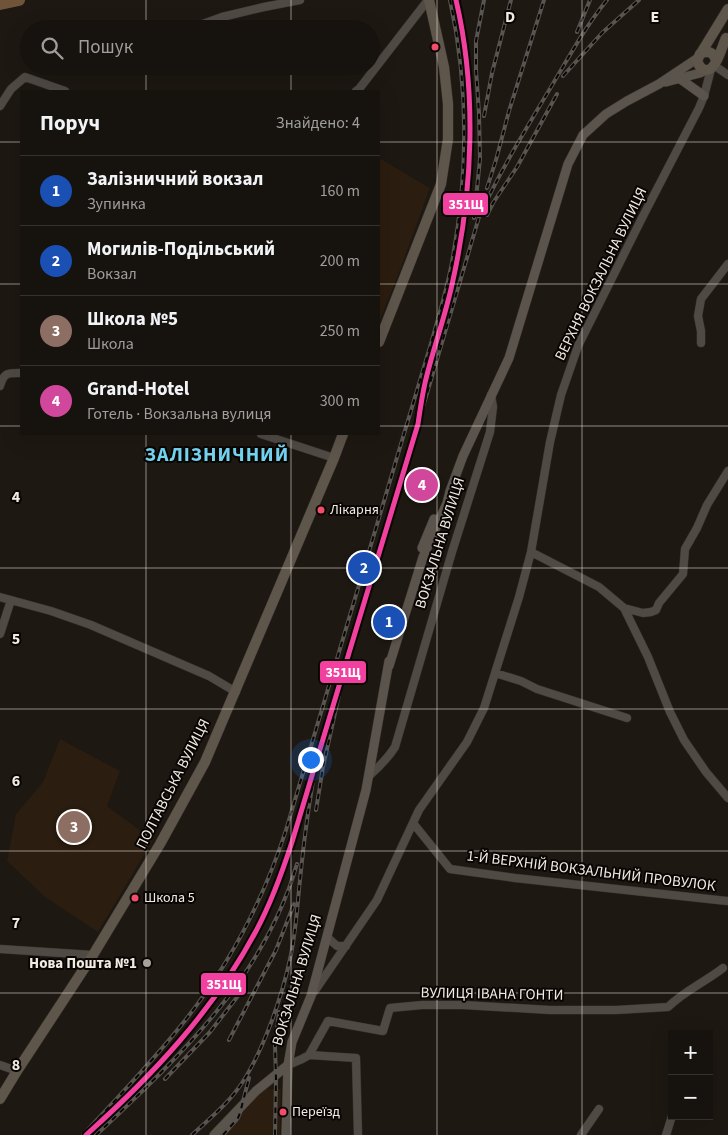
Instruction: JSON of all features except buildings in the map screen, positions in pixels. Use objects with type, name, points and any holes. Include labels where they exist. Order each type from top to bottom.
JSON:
[{"type":"highway","points":[[380,339],[441,184],[448,139],[448,104],[444,67],[428,0]]},
{"type":"highway","name":"ВОКЗАЛЬНА ВУЛИЦЯ","points":[[710,59],[716,29],[728,9]]},
{"type":"highway","name":"ВОКЗАЛЬНА ВУЛИЦЯ","points":[[710,59],[716,29]]},
{"type":"highway","points":[[710,59],[727,37]]},
{"type":"highway","points":[[710,59],[727,37]]},
{"type":"highway","name":"ПОЛТАВСЬКА ВУЛИЦЯ","points":[[0,1099],[93,955],[160,844],[205,762],[344,435]]},
{"type":"main road","name":"ВОКЗАЛЬНА ВУЛИЦЯ","points":[[659,84],[700,73],[710,59]]},
{"type":"main road","name":"ВОКЗАЛЬНА ВУЛИЦЯ","points":[[214,1135],[256,1091],[288,1064],[292,1042],[311,996],[366,790],[394,633],[412,573],[426,536],[437,512],[450,491],[463,456],[509,358],[568,164],[583,135],[606,114],[659,84],[710,59]]},
{"type":"main road","points":[[679,78],[704,96]]},
{"type":"main road","points":[[286,1135],[288,1064]]},
{"type":"street","points":[[214,20],[300,0]]},
{"type":"street","points":[[380,62],[428,0]]},
{"type":"street","points":[[710,59],[728,74]]},
{"type":"street","name":"ВЕРХНЯ ВОКЗАЛЬНА ВУЛИЦЯ","points":[[311,996],[377,900],[419,810],[467,742],[484,708],[519,598],[531,552],[550,442],[561,395],[578,346],[700,108],[704,96],[710,59]]},
{"type":"street","points":[[358,90],[370,75]]},
{"type":"street","points":[[0,106],[11,89],[25,77],[62,90]]},
{"type":"street","points":[[701,343],[698,316],[701,299],[728,264]]},
{"type":"street","points":[[0,386],[5,375],[20,373]]},
{"type":"street","name":"ВОКЗАЛЬНА ВУЛИЦЯ","points":[[369,776],[396,747],[452,552],[490,432],[493,407],[491,396]]},
{"type":"street","points":[[263,435],[334,458]]},
{"type":"street","points":[[624,608],[643,613],[656,610],[659,603],[683,574],[685,549],[707,505],[728,471]]},
{"type":"street","points":[[531,552],[599,586],[624,608],[648,657],[670,712],[684,740],[706,772],[728,798]]},
{"type":"street","points":[[0,597],[92,625],[208,676],[236,692]]},
{"type":"street","points":[[0,634],[11,600]]},
{"type":"street","points":[[495,673],[521,681],[537,689],[627,718]]},
{"type":"street","name":"1-Й ВЕРХНІЙ ВОКЗАЛЬНИЙ ПРОВУЛОК","points":[[413,823],[450,869],[727,901]]},
{"type":"street","points":[[327,937],[337,946],[346,946]]},
{"type":"street","points":[[0,949],[93,955]]},
{"type":"street","name":"ВУЛИЦЯ ІВАНА ГОНТИ","points":[[309,1055],[328,1021],[384,1032],[390,1008],[422,1005],[463,1005],[550,1010],[616,1010],[668,1007],[677,998],[723,968]]},
{"type":"street","points":[[288,1064],[309,1055],[356,1058],[358,1135]]},
{"type":"street","points":[[0,1065],[17,1071]]},
{"type":"street","points":[[581,1135],[599,1109]]},
{"type":"street","points":[[666,1135],[671,1120]]},
{"type":"shaded area","points":[[380,159],[430,188],[380,320]]},
{"type":"shaded area","points":[[60,739],[120,771],[107,806],[153,840],[98,932],[45,897],[7,861],[16,814],[43,782]]},
{"type":"shaded area","points":[[259,1089],[281,1089],[280,1135],[214,1135]]},
{"type":"waterway","points":[[0,4],[19,0]]},
{"type":"railway","points":[[83,1135],[162,1048],[187,1018],[218,975],[257,905],[286,830],[432,340],[452,262],[461,197],[464,131],[461,66],[450,0]]},
{"type":"railway","points":[[474,218],[480,159],[476,41],[484,0]]},
{"type":"railway","points":[[484,116],[492,73],[511,0]]},
{"type":"railway","points":[[487,188],[544,0]]},
{"type":"railway","points":[[577,32],[590,0]]},
{"type":"railway","points":[[418,424],[479,217],[523,134],[577,42],[607,0]]},
{"type":"railway","points":[[563,76],[602,33],[639,0]]},
{"type":"railway","points":[[487,215],[517,167],[557,94]]},
{"type":"railway","points":[[316,810],[343,671]]},
{"type":"railway","points":[[192,1135],[225,1104],[242,1083],[264,1040],[277,1006],[287,974],[294,939],[305,835],[317,760]]},
{"type":"railway","points":[[96,1135],[188,1045],[216,1013],[241,979],[263,943],[282,905],[297,864]]},
{"type":"railway","points":[[229,1040],[276,950],[294,904]]},
{"type":"railway","points":[[165,1079],[210,1032],[241,992]]},
{"type":"railway","points":[[275,1135],[275,1046],[279,1012]]},
{"type":"railway","points":[[223,1135],[238,1118],[249,1078]]},
{"type":"transit line","name":"351Щ","points":[[86,1135],[111,1113],[158,1065],[201,1015],[221,988],[256,931],[276,888],[292,842],[418,424],[425,383],[450,293],[460,246],[468,176],[470,104],[463,34],[456,0]]},
{"type":"place","name":"Grand-Hotel","points":[[422,485]]},
{"type":"place","name":"Лікарня","points":[[321,510]]},
{"type":"place","name":"Могилів-Подільський","points":[[364,568]]},
{"type":"place","name":"Залізничний вокзал","points":[[389,622]]},
{"type":"place","name":"Школа №5","points":[[74,827]]},
{"type":"place","name":"Школа 5","points":[[135,898]]},
{"type":"place","name":"Нова Пошта №1","points":[[147,963]]},
{"type":"place","name":"Переїзд","points":[[283,1112]]},
{"type":"district","name":"ЗАЛІЗНИЧНИЙ","points":[[217,455]]}]
